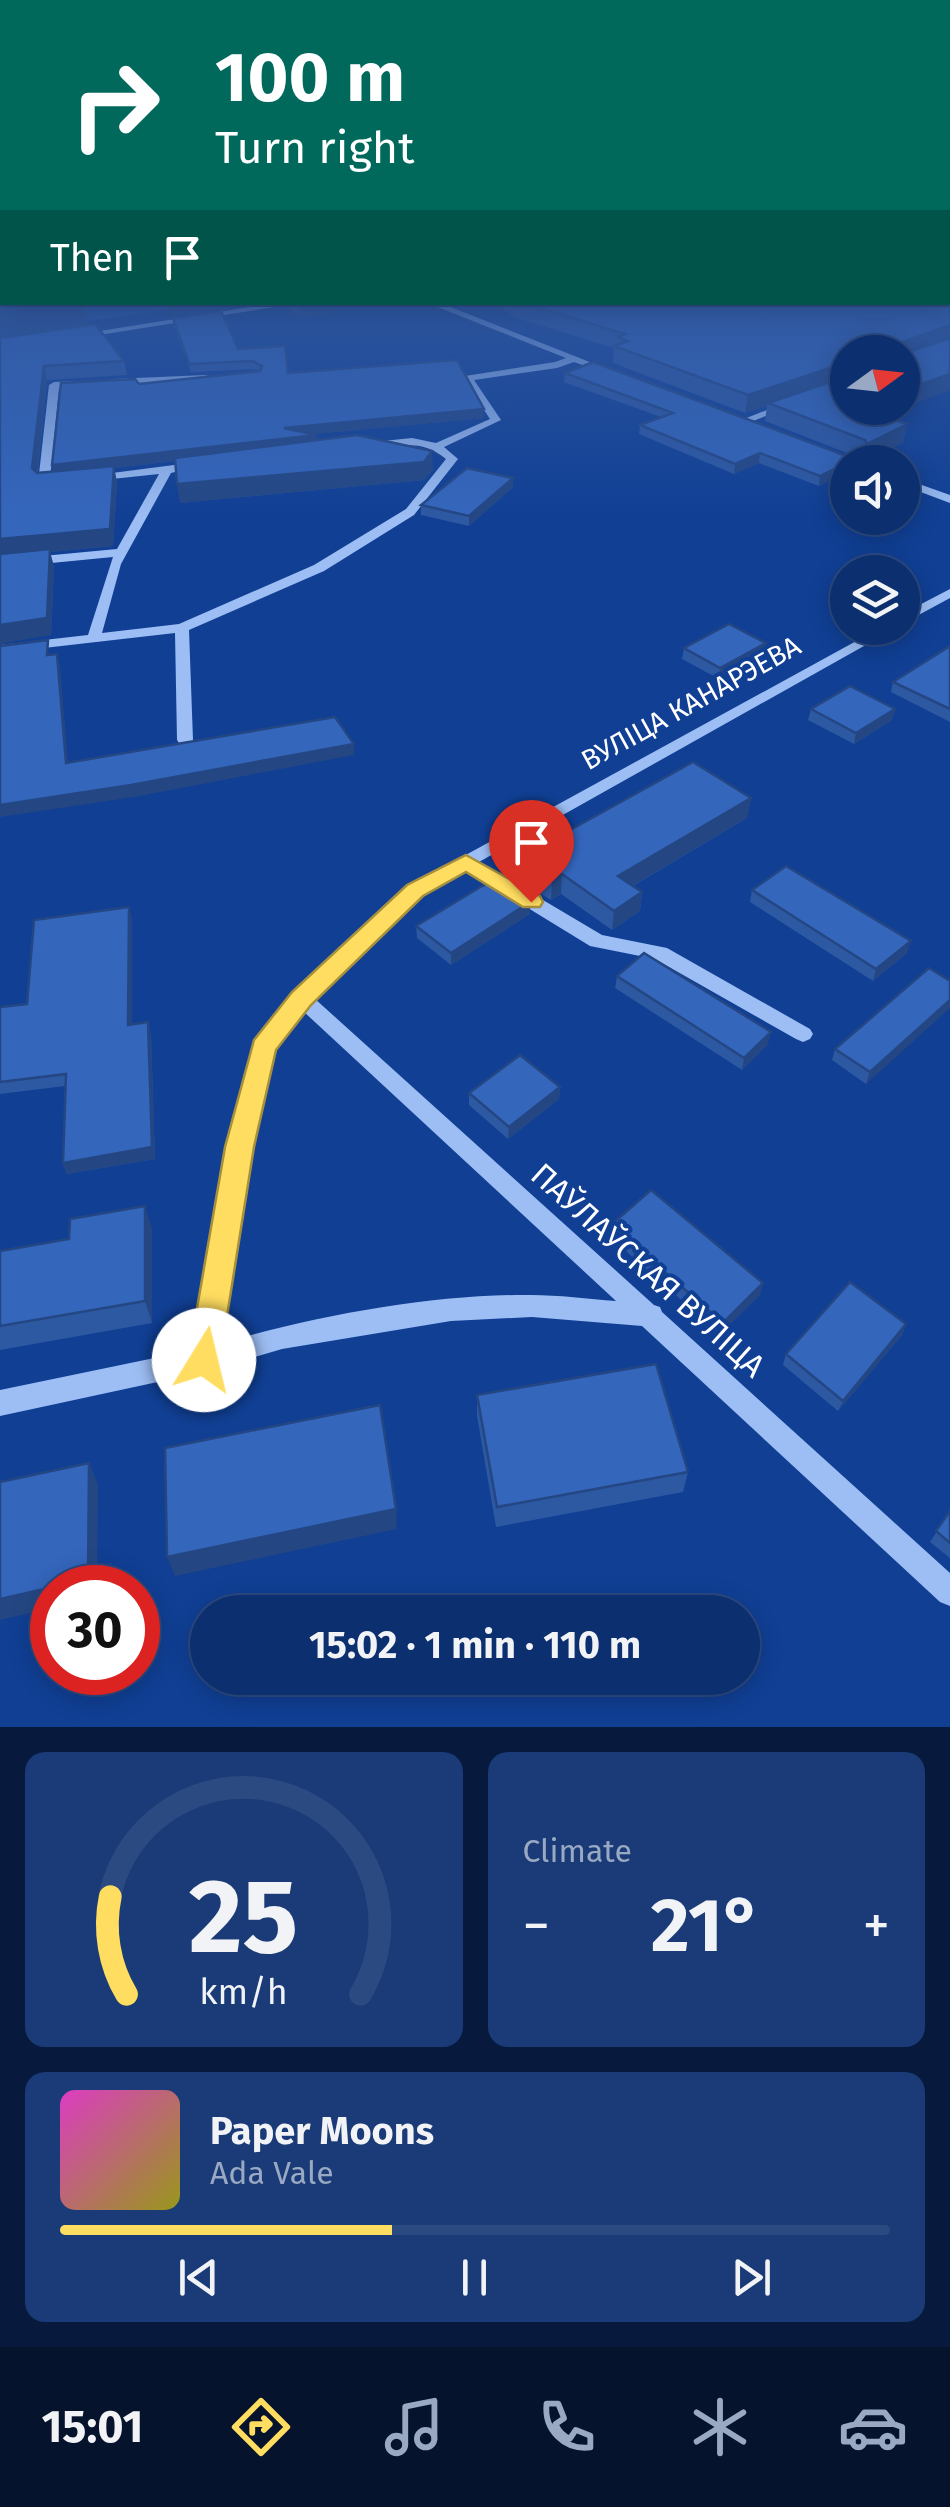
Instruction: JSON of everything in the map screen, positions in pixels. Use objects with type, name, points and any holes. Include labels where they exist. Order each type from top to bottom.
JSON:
[{"type":"street","points":[[566,357],[624,377]]},
{"type":"street","points":[[438,446],[496,420],[468,378],[557,365],[572,359]]},
{"type":"street","points":[[62,481],[44,483],[54,385],[214,378]]},
{"type":"street","points":[[744,421],[796,402]]},
{"type":"street","points":[[727,415],[762,428]]},
{"type":"street","points":[[0,648],[182,628],[319,568],[410,512],[452,459],[438,446],[416,440],[344,448]]},
{"type":"street","points":[[80,479],[218,462]]},
{"type":"street","points":[[94,638],[122,552],[168,470]]},
{"type":"street","points":[[920,488],[950,499]]},
{"type":"street","points":[[0,564],[122,552]]},
{"type":"street","points":[[920,610],[950,593]]},
{"type":"street","points":[[182,628],[185,740]]},
{"type":"street","name":"ВУЛІЦА КАНАРЭЕВА","points":[[204,1360],[240,1147],[264,1047],[302,998],[415,890],[857,645]]},
{"type":"street","points":[[466,862],[597,941],[660,954],[803,1034]]},
{"type":"street","name":"ПАЎЛАЎСКАЯ ВУЛІЦА","points":[[302,998],[950,1592]]},
{"type":"street","points":[[0,1403],[204,1360],[282,1337],[450,1310],[532,1306],[650,1316]]},
{"type":"building","points":[[0,357],[121,357],[124,361],[44,366],[32,468],[37,473],[114,466],[110,529],[0,539]]},
{"type":"building","points":[[186,357],[286,357],[288,373],[457,360],[484,409],[284,428],[316,435],[52,465],[61,383],[135,379],[139,384],[260,371],[262,366],[253,361],[189,364]]},
{"type":"building","points":[[643,357],[830,357],[830,368],[748,395]]},
{"type":"building","points":[[920,357],[950,357],[950,374],[920,385]]},
{"type":"building","points":[[593,362],[830,450],[830,471],[820,476],[760,453],[735,464],[640,425],[673,413],[565,373]]},
{"type":"building","points":[[830,382],[830,425],[905,425],[867,444],[768,403]]},
{"type":"building","points":[[357,435],[432,451],[424,462],[177,484],[175,458]]},
{"type":"building","points":[[467,468],[513,478],[469,516],[421,505]]},
{"type":"building","points":[[50,549],[47,618],[0,625],[0,554]]},
{"type":"building","points":[[729,624],[766,643],[720,668],[684,648]]},
{"type":"building","points":[[48,640],[47,655],[57,654],[66,763],[335,717],[354,744],[0,805],[0,646]]},
{"type":"building","points":[[950,646],[950,709],[893,682]]},
{"type":"building","points":[[850,686],[895,709],[856,733],[811,709]]},
{"type":"building","points":[[693,762],[751,798],[618,876],[642,892],[614,911],[562,874],[552,881],[516,860]]},
{"type":"building","points":[[786,866],[911,941],[876,969],[752,890]]},
{"type":"building","points":[[495,880],[530,902],[451,953],[416,926],[482,886]]},
{"type":"building","points":[[129,907],[128,1025],[148,1022],[152,1147],[63,1163],[66,1074],[0,1082],[0,1007],[27,1004],[34,920]]},
{"type":"building","points":[[644,953],[771,1032],[744,1058],[617,976]]},
{"type":"building","points":[[929,968],[950,981],[950,1000],[870,1072],[835,1049]]},
{"type":"building","points":[[520,1055],[560,1087],[509,1127],[469,1093]]},
{"type":"building","points":[[651,1190],[763,1283],[723,1323],[611,1225]]},
{"type":"building","points":[[145,1206],[145,1301],[0,1326],[0,1251],[69,1239],[70,1219]]},
{"type":"building","points":[[850,1282],[906,1324],[843,1401],[786,1354]]},
{"type":"building","points":[[656,1364],[688,1472],[497,1507],[477,1395]]},
{"type":"building","points":[[380,1405],[396,1509],[167,1557],[165,1448]]},
{"type":"building","points":[[89,1463],[88,1565],[30,1565],[30,1592],[0,1599],[0,1482]]},
{"type":"building","points":[[950,1511],[950,1543],[936,1531]]},
{"type":"route","points":[[204,1360],[240,1147],[264,1047],[302,998],[415,890],[466,862],[531,902]]}]
